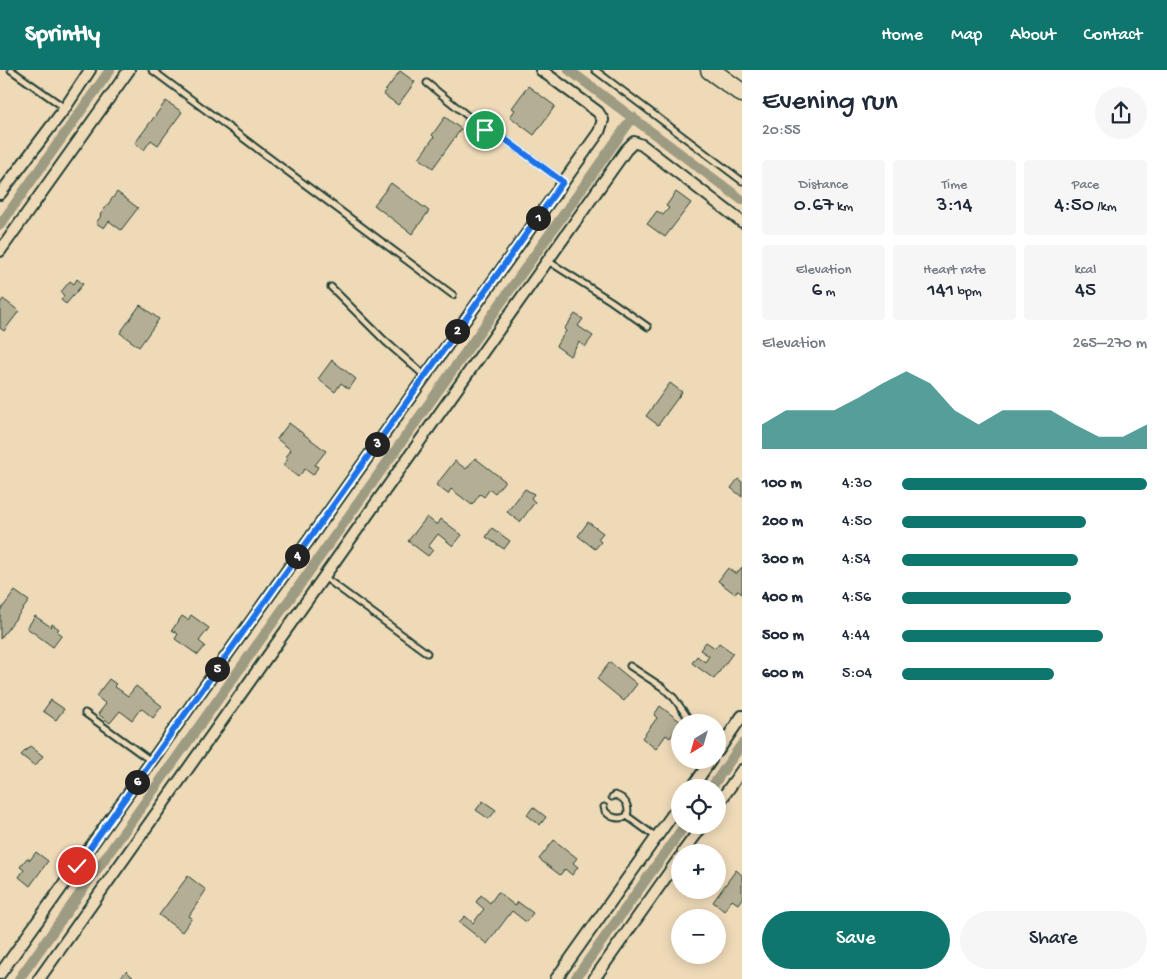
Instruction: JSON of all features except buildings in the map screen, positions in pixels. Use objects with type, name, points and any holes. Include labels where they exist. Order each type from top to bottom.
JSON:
[{"type":"highway","points":[[710,70],[742,93]]},
{"type":"street","points":[[0,194],[65,108],[90,70]]},
{"type":"street","points":[[0,251],[129,70]]},
{"type":"street","points":[[0,974],[599,132],[603,120],[598,112],[541,70]]},
{"type":"street","points":[[39,979],[626,150],[634,142],[642,145],[742,222]]},
{"type":"street","points":[[726,738],[742,716]]},
{"type":"street","points":[[726,793],[742,770]]},
{"type":"street","points":[[556,979],[671,816]]},
{"type":"street","points":[[594,979],[671,870]]},
{"type":"lane","points":[[10,70],[65,108]]},
{"type":"lane","points":[[152,70],[453,294]]},
{"type":"lane","points":[[595,70],[742,181]]},
{"type":"lane","points":[[427,83],[485,130],[502,137],[563,182]]},
{"type":"lane","points":[[548,260],[648,326]]},
{"type":"lane","points":[[330,287],[425,377]]},
{"type":"lane","points":[[324,577],[427,654]]},
{"type":"lane","points":[[630,666],[662,687],[674,698],[685,714]]},
{"type":"lane","points":[[86,713],[151,762]]},
{"type":"lane","points":[[612,797],[618,796],[626,803],[627,816]]},
{"type":"lane","points":[[604,807],[605,812],[612,817],[620,819],[627,816]]},
{"type":"lane","points":[[627,816],[656,837]]},
{"type":"waterway","points":[[0,225],[110,70]]},
{"type":"waterway","points":[[569,70],[742,200]]},
{"type":"waterway","points":[[19,979],[633,117]]},
{"type":"waterway","points":[[717,779],[742,744]]},
{"type":"waterway","points":[[575,979],[679,834]]},
{"type":"route","points":[[77,866],[563,182],[502,137],[485,130]]}]
